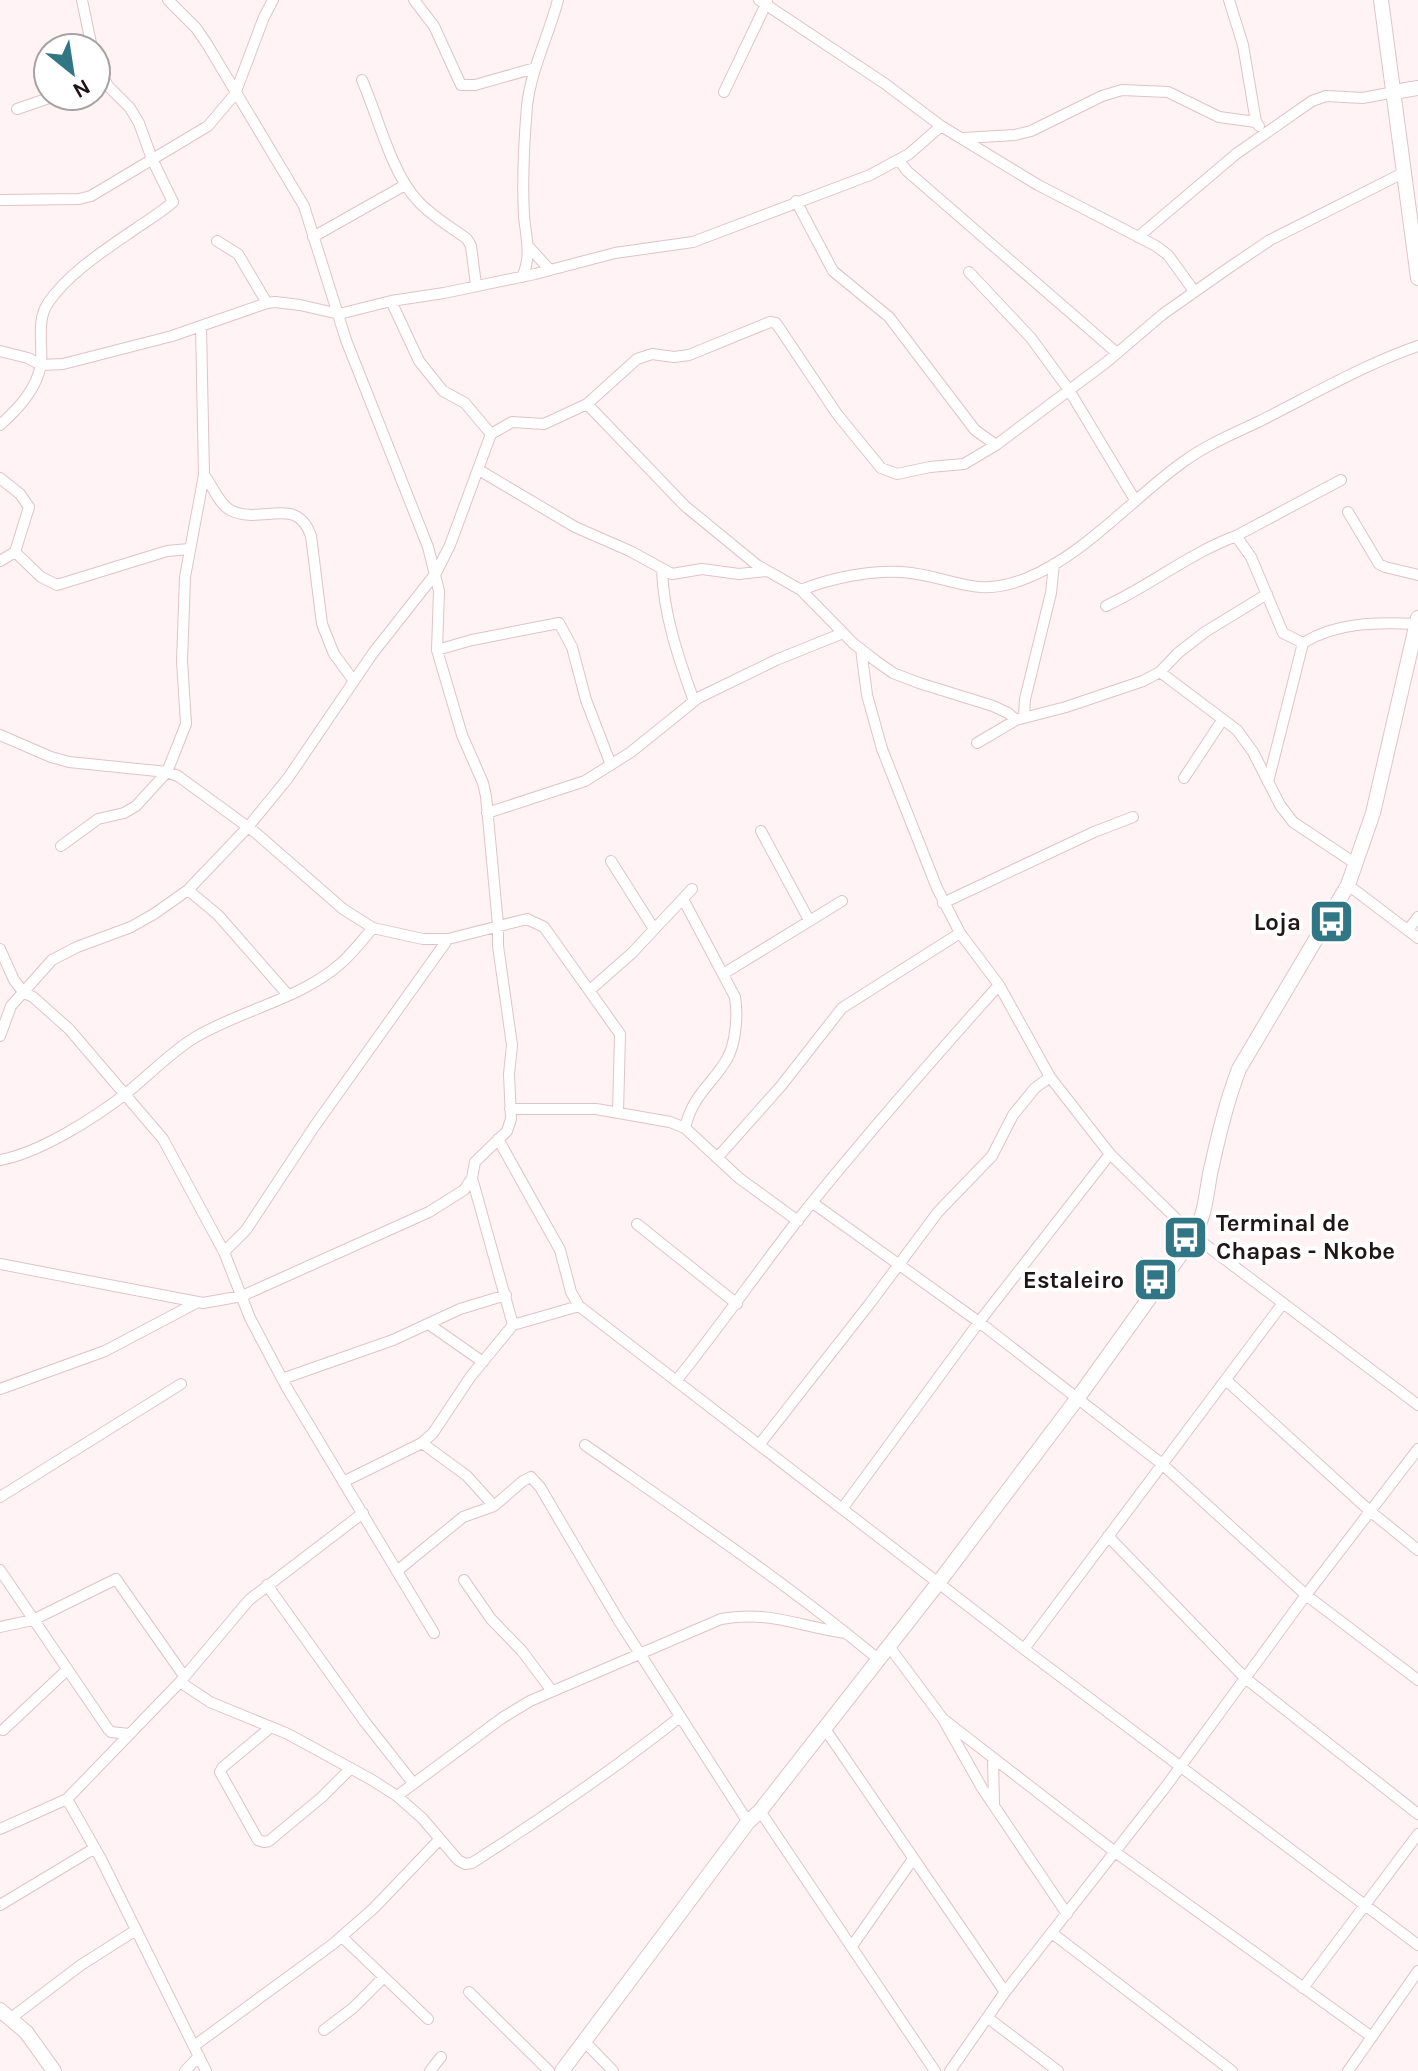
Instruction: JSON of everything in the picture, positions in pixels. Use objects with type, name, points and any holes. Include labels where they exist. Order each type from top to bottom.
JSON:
[{"type":"street","points":[[82,0],[89,32]]},
{"type":"street","points":[[0,1389],[105,1351],[196,1303],[242,1296],[429,1212],[464,1190],[472,1178],[475,1162],[507,1131],[511,1119],[510,1028],[498,946],[483,783],[462,735],[437,650],[439,591],[436,573],[346,340],[304,206],[196,28],[168,0]]},
{"type":"street","points":[[0,200],[79,199],[91,196],[208,126],[235,94],[273,0]]},
{"type":"street","points":[[414,0],[442,40],[461,85],[475,85],[535,68]]},
{"type":"street","points":[[522,277],[528,264],[529,247],[524,216],[527,102],[558,0]]},
{"type":"street","points":[[1229,0],[1243,45],[1256,122],[1265,131]]},
{"type":"street","points":[[1381,0],[1418,278]]},
{"type":"street","points":[[724,92],[765,2],[941,126],[1038,185],[1168,255],[1194,291]]},
{"type":"street","points":[[362,80],[405,185],[427,210],[467,239],[471,246],[476,285]]},
{"type":"street","points":[[1138,237],[1265,131],[1319,97],[1363,98],[1418,88]]},
{"type":"street","points":[[963,138],[1031,131],[1102,96],[1122,90],[1168,92],[1219,117],[1256,122]]},
{"type":"street","points":[[0,425],[22,404],[41,365],[40,339],[45,308],[49,302],[98,257],[172,203],[139,123],[130,108],[112,92]]},
{"type":"street","points":[[17,109],[32,104]]},
{"type":"street","points":[[0,351],[28,358],[41,365],[63,364],[201,327],[267,303],[282,302],[339,314],[391,301],[522,277],[615,253],[693,242],[848,184],[899,160],[941,126]]},
{"type":"street","points":[[899,160],[917,180],[1117,353]]},
{"type":"street","points":[[0,1013],[24,993],[52,960],[131,927],[188,890],[248,827],[288,778],[354,681],[436,573],[450,545],[491,434],[512,422],[544,424],[587,404],[637,359],[652,354],[674,357],[689,355],[770,322],[776,323],[837,414],[881,468],[897,474],[964,464],[996,445],[1194,291],[1270,240],[1403,173]]},
{"type":"street","points":[[313,237],[405,185]]},
{"type":"street","points":[[796,201],[833,271],[889,317],[975,430],[996,445]]},
{"type":"street","points":[[217,241],[238,254],[267,303]]},
{"type":"street","points":[[529,247],[549,269]]},
{"type":"street","points":[[969,272],[1031,338],[1069,390],[1135,500]]},
{"type":"street","points":[[391,301],[419,361],[443,391],[465,403],[491,434]]},
{"type":"street","points":[[61,846],[98,819],[132,810],[167,772],[186,724],[182,633],[189,549],[204,475],[201,327]]},
{"type":"street","points":[[801,590],[837,579],[899,572],[993,589],[1029,578],[1054,564],[1200,450],[1418,346]]},
{"type":"street","points":[[587,404],[685,506],[767,571],[816,602],[843,633],[893,673],[993,706],[1020,719]]},
{"type":"street","points":[[479,470],[575,527],[672,574],[682,575],[702,569],[739,574],[767,571]]},
{"type":"street","points":[[204,475],[223,505],[242,515],[291,513],[306,523],[322,624],[334,654],[354,681]]},
{"type":"street","points":[[0,478],[20,494],[29,507],[15,552],[0,561]]},
{"type":"street","points":[[1106,606],[1138,591],[1212,545],[1236,536],[1341,480]]},
{"type":"street","points":[[1348,512],[1379,564],[1418,575]]},
{"type":"street","points":[[1236,536],[1251,557],[1283,633],[1303,643]]},
{"type":"street","points":[[15,552],[41,577],[57,585],[167,551],[189,549]]},
{"type":"street","points":[[1020,719],[1051,593],[1054,564]]},
{"type":"street","points":[[662,569],[662,584],[675,643],[694,701]]},
{"type":"street","points":[[977,743],[1020,719],[1117,691],[1160,672],[1205,632],[1267,594]]},
{"type":"street","points":[[562,2071],[748,1822],[760,1811],[939,1582],[1077,1399],[1194,1236],[1206,1210],[1209,1178],[1227,1100],[1239,1069],[1348,885],[1356,864],[1373,813],[1417,621],[1347,627],[1323,633],[1303,643],[1268,782]]},
{"type":"street","points":[[437,650],[559,623],[572,647],[594,723],[611,765]]},
{"type":"street","points":[[487,813],[573,785],[611,765],[694,701],[747,674],[843,633]]},
{"type":"street","points":[[861,649],[867,695],[882,749],[943,903],[960,933],[999,985],[1050,1077],[1110,1154],[1194,1236],[1418,1405]]},
{"type":"street","points":[[1160,672],[1223,719],[1246,742],[1280,805],[1293,822],[1356,864]]},
{"type":"street","points":[[1184,778],[1223,719]]},
{"type":"street","points":[[0,735],[69,762],[167,772],[186,782],[248,827],[343,909],[373,928],[423,939],[448,939],[527,919],[544,927],[620,1034],[618,1112]]},
{"type":"street","points":[[943,903],[1094,832],[1133,817]]},
{"type":"street","points":[[761,831],[809,920]]},
{"type":"street","points":[[611,861],[654,929]]},
{"type":"street","points":[[1348,885],[1418,938]]},
{"type":"street","points":[[590,990],[632,953],[692,889]]},
{"type":"street","points":[[188,890],[218,915],[288,995]]},
{"type":"street","points":[[683,899],[735,997],[737,1008],[729,1056],[695,1099],[685,1128]]},
{"type":"street","points":[[723,974],[842,901]]},
{"type":"street","points":[[1408,930],[1418,917]]},
{"type":"street","points":[[0,1160],[16,1157],[47,1143],[124,1094],[197,1037],[288,995],[341,963],[373,928]]},
{"type":"street","points":[[717,1158],[781,1086],[842,1008],[960,933]]},
{"type":"street","points":[[477,934],[498,946]]},
{"type":"street","points":[[224,1252],[246,1230],[314,1127],[448,939]]},
{"type":"street","points":[[0,949],[14,980],[24,993],[33,997],[69,1029],[163,1139],[224,1252],[250,1318],[282,1379],[434,1633]]},
{"type":"street","points":[[676,1381],[889,1108],[999,985]]},
{"type":"street","points":[[0,1036],[11,1006]]},
{"type":"street","points":[[759,1445],[938,1212],[992,1156],[1013,1115],[1035,1088],[1050,1077]]},
{"type":"street","points":[[510,1109],[559,1107],[618,1112],[670,1122],[685,1128],[717,1158],[798,1221]]},
{"type":"street","points":[[498,1139],[560,1250],[571,1292],[579,1306],[1024,1649],[1418,1945]]},
{"type":"street","points":[[842,1509],[979,1322],[1110,1154]]},
{"type":"street","points":[[472,1178],[513,1325]]},
{"type":"street","points":[[813,1203],[979,1322],[1162,1464],[1306,1595],[1418,1680]]},
{"type":"street","points":[[637,1224],[737,1304]]},
{"type":"street","points":[[0,1264],[159,1293],[196,1303]]},
{"type":"street","points":[[282,1379],[430,1325],[460,1309],[506,1295]]},
{"type":"street","points":[[1024,1649],[1283,1303]]},
{"type":"street","points":[[343,1482],[422,1443],[433,1433],[513,1325],[579,1306]]},
{"type":"street","points":[[430,1325],[483,1362]]},
{"type":"street","points":[[1226,1380],[1371,1512],[1418,1550]]},
{"type":"street","points":[[0,1497],[181,1384]]},
{"type":"street","points":[[422,1443],[467,1476],[494,1506]]},
{"type":"street","points":[[585,1445],[878,1659]]},
{"type":"street","points":[[950,2071],[1005,1992],[1115,1852],[1418,1449]]},
{"type":"street","points":[[397,1571],[463,1517],[494,1506],[531,1477],[748,1822]]},
{"type":"street","points":[[0,1829],[67,1799],[182,1679],[249,1600],[363,1513]]},
{"type":"street","points":[[1108,1536],[1245,1678],[1418,1814]]},
{"type":"street","points":[[0,1570],[108,1729],[129,1734]]},
{"type":"street","points":[[0,1627],[33,1620],[116,1579],[182,1679],[210,1702],[271,1727],[351,1768],[397,1796],[465,1864],[472,1863],[619,1766],[680,1717]]},
{"type":"street","points":[[464,1580],[491,1619],[522,1651],[552,1691]]},
{"type":"street","points":[[267,1585],[365,1722],[413,1783]]},
{"type":"street","points":[[397,1796],[502,1718],[552,1691],[721,1619],[774,1617],[846,1633]]},
{"type":"street","points":[[888,1645],[943,1719],[994,1806],[1067,1914]]},
{"type":"street","points":[[3,1730],[67,1670]]},
{"type":"street","points":[[943,1719],[1115,1852],[1372,2037]]},
{"type":"street","points":[[271,1727],[220,1772],[258,1840],[269,1841],[351,1768]]},
{"type":"street","points":[[825,1729],[1005,1992]]},
{"type":"street","points":[[993,1758],[994,1806]]},
{"type":"street","points":[[67,1799],[95,1848],[206,2071]]},
{"type":"street","points":[[760,1811],[935,2071]]},
{"type":"street","points":[[1303,1988],[1418,1834]]},
{"type":"street","points":[[185,2071],[196,2051],[342,1937],[439,1840]]},
{"type":"street","points":[[0,1905],[95,1848]]},
{"type":"street","points":[[852,1946],[913,1859]]},
{"type":"street","points":[[54,2071],[26,2032],[6,2014],[136,1930]]},
{"type":"street","points":[[1052,1933],[1232,2071]]},
{"type":"street","points":[[342,1937],[428,2019]]},
{"type":"street","points":[[1348,2071],[1418,1971]]},
{"type":"street","points":[[324,2030],[353,2008],[384,1977]]},
{"type":"street","points":[[469,1992],[549,2071]]},
{"type":"street","points":[[988,2018],[1058,2071]]},
{"type":"street","points":[[584,2041],[613,2071]]},
{"type":"street","points":[[430,2071],[441,2057]]},
{"type":"place","name":"Loja","points":[[1332,922]]},
{"type":"place","name":"Terminal de Chapas - Nkobe","points":[[1185,1237]]},
{"type":"place","name":"Estaleiro","points":[[1155,1280]]}]
